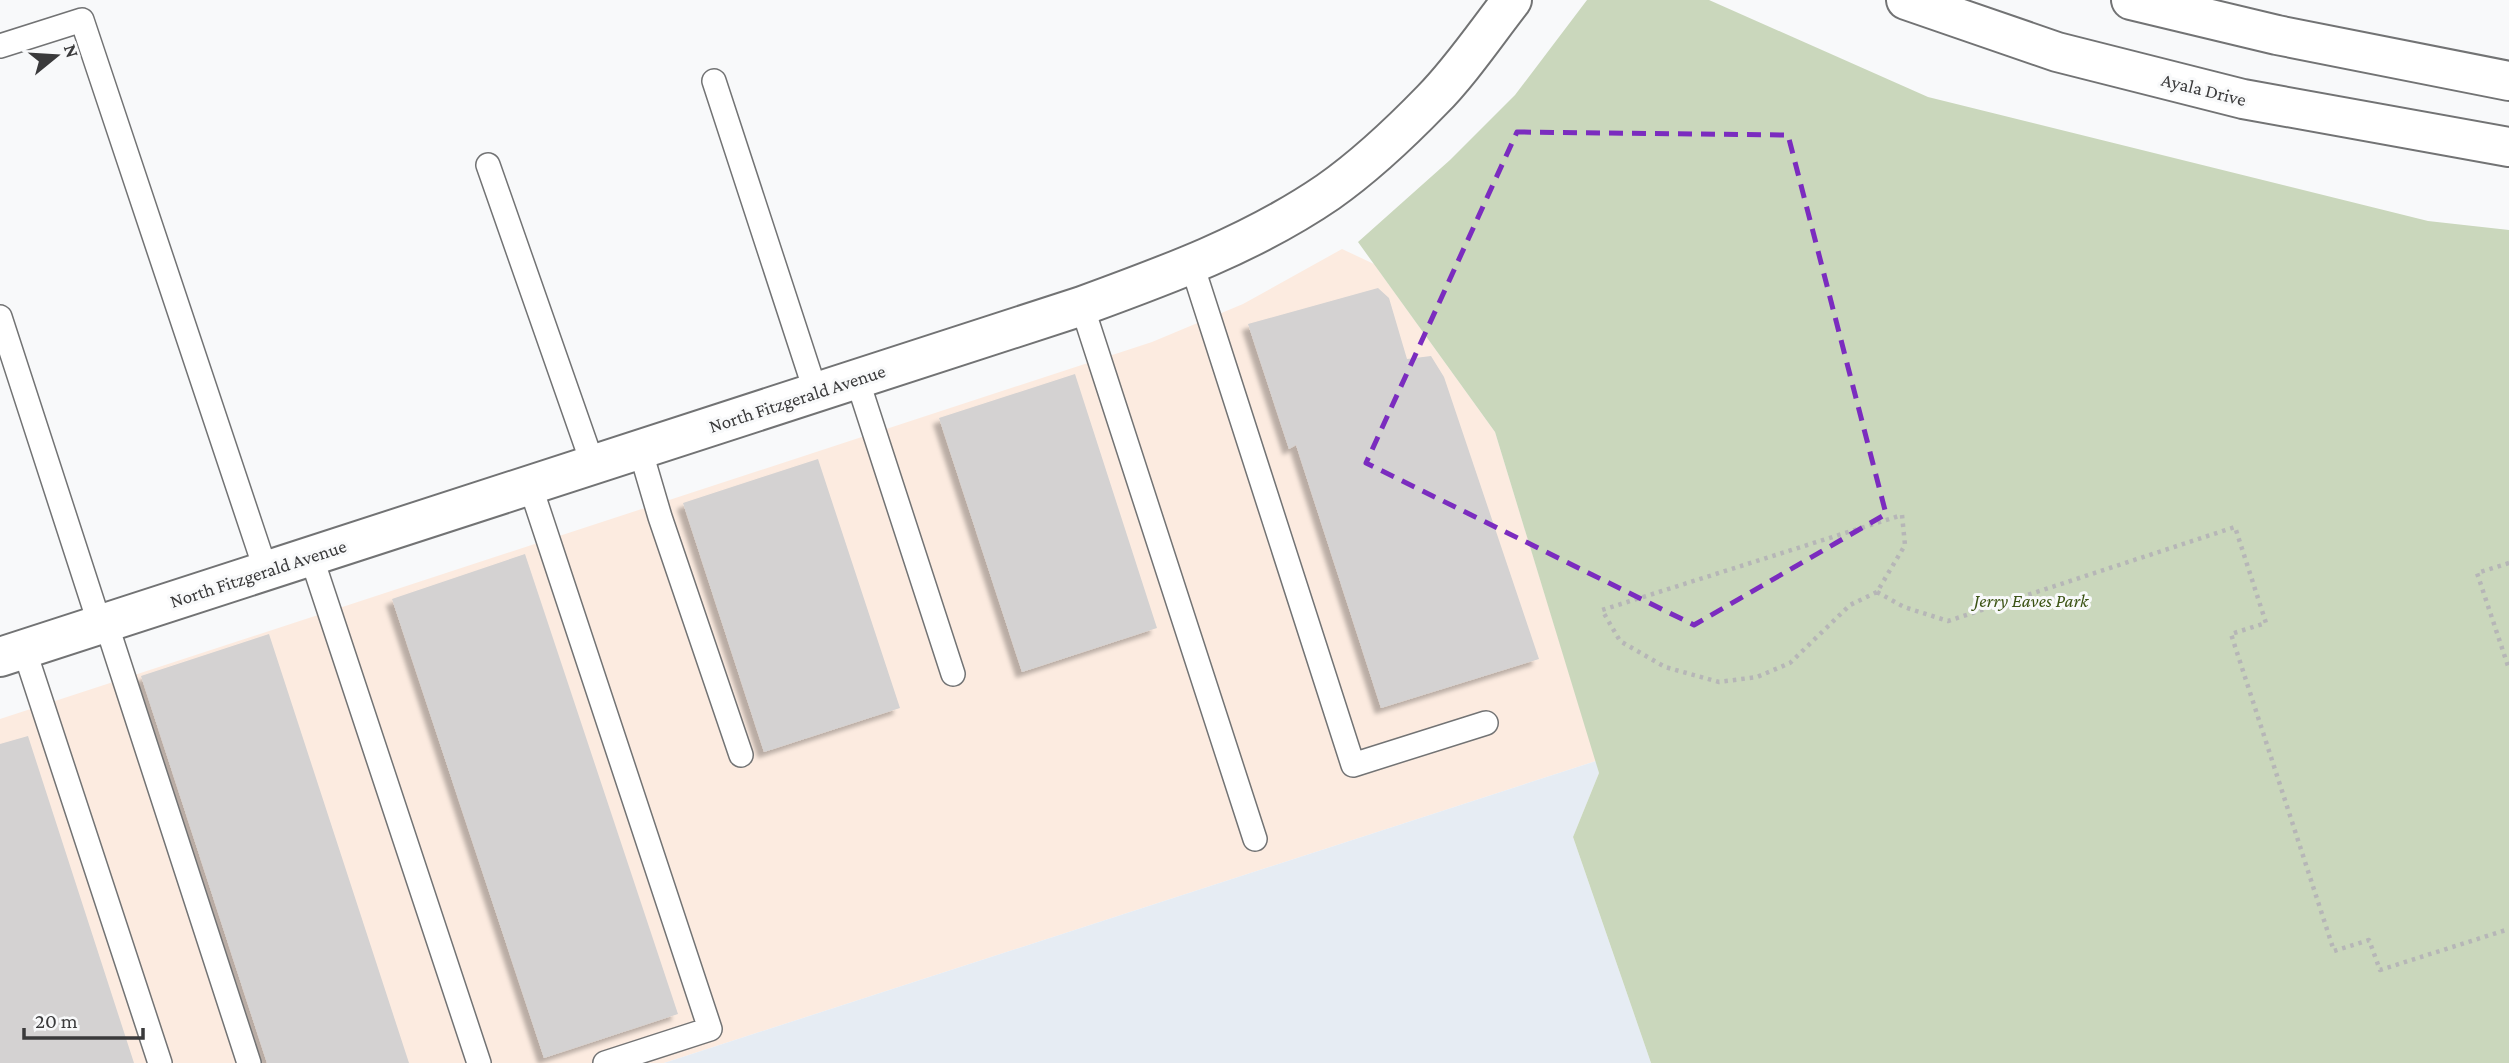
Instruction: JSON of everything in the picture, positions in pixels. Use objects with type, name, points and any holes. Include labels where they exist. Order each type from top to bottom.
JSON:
[{"type":"street","name":"North Fitzgerald Avenue","points":[[7,652],[103,624],[816,393],[1082,306],[1192,265],[1242,242],[1327,192],[1391,140],[1434,98],[1512,0]]},
{"type":"street","name":"Ayala Drive","points":[[1906,0],[2057,52],[2243,99],[2509,147]]},
{"type":"street","points":[[2131,0],[2177,6],[2331,47],[2509,80]]},
{"type":"lane","points":[[0,46],[82,20],[266,571]]},
{"type":"lane","points":[[715,81],[816,393]]},
{"type":"lane","points":[[488,165],[593,464]]},
{"type":"lane","points":[[1192,265],[1353,765],[1486,723]]},
{"type":"lane","points":[[1082,306],[1255,839]]},
{"type":"lane","points":[[0,317],[248,1063]]},
{"type":"lane","points":[[857,379],[953,674]]},
{"type":"lane","points":[[640,449],[660,517],[741,755]]},
{"type":"lane","points":[[530,485],[710,1029],[605,1063]]},
{"type":"lane","points":[[311,556],[479,1063]]},
{"type":"lane","points":[[7,652],[160,1063]]},
{"type":"path","points":[[1902,515],[1905,545],[1877,592],[1850,605],[1790,663],[1757,677],[1719,682],[1665,667],[1620,641],[1602,610],[1902,515]]},
{"type":"path","points":[[1877,592],[1904,607],[1948,621],[2235,527],[2266,623],[2231,634],[2334,951],[2369,940],[2381,970],[2509,929]]},
{"type":"path","points":[[2509,563],[2477,573],[2509,669]]},
{"type":"highlighted area","points":[[1517,132],[1788,135],[1886,514],[1694,625],[1366,463]]},
{"type":"shaded area","points":[[1342,249],[1374,264],[1495,432],[1596,761],[664,1063],[0,1063],[0,719],[1152,342],[1243,304]]},
{"type":"shaded area","points":[[1596,761],[1599,773],[1573,837],[1651,1063],[664,1063]]},
{"type":"green space","name":"Jerry Eaves Park","points":[[1587,0],[1709,0],[1928,97],[2428,221],[2509,230],[2509,1063],[1651,1063],[1573,837],[1599,773],[1495,432],[1358,242],[1450,160],[1515,95]]},
{"type":"building","points":[[1378,288],[1389,298],[1407,359],[1431,356],[1444,377],[1539,659],[1381,708],[1296,445],[1289,449],[1248,324]]},
{"type":"building","points":[[1075,374],[1157,628],[1022,672],[939,418]]},
{"type":"building","points":[[818,459],[900,708],[764,752],[683,503]]},
{"type":"building","points":[[525,554],[678,1014],[544,1058],[392,599]]},
{"type":"building","points":[[269,634],[409,1063],[267,1063],[141,676]]},
{"type":"building","points":[[28,736],[134,1063],[0,1063],[0,744]]}]
